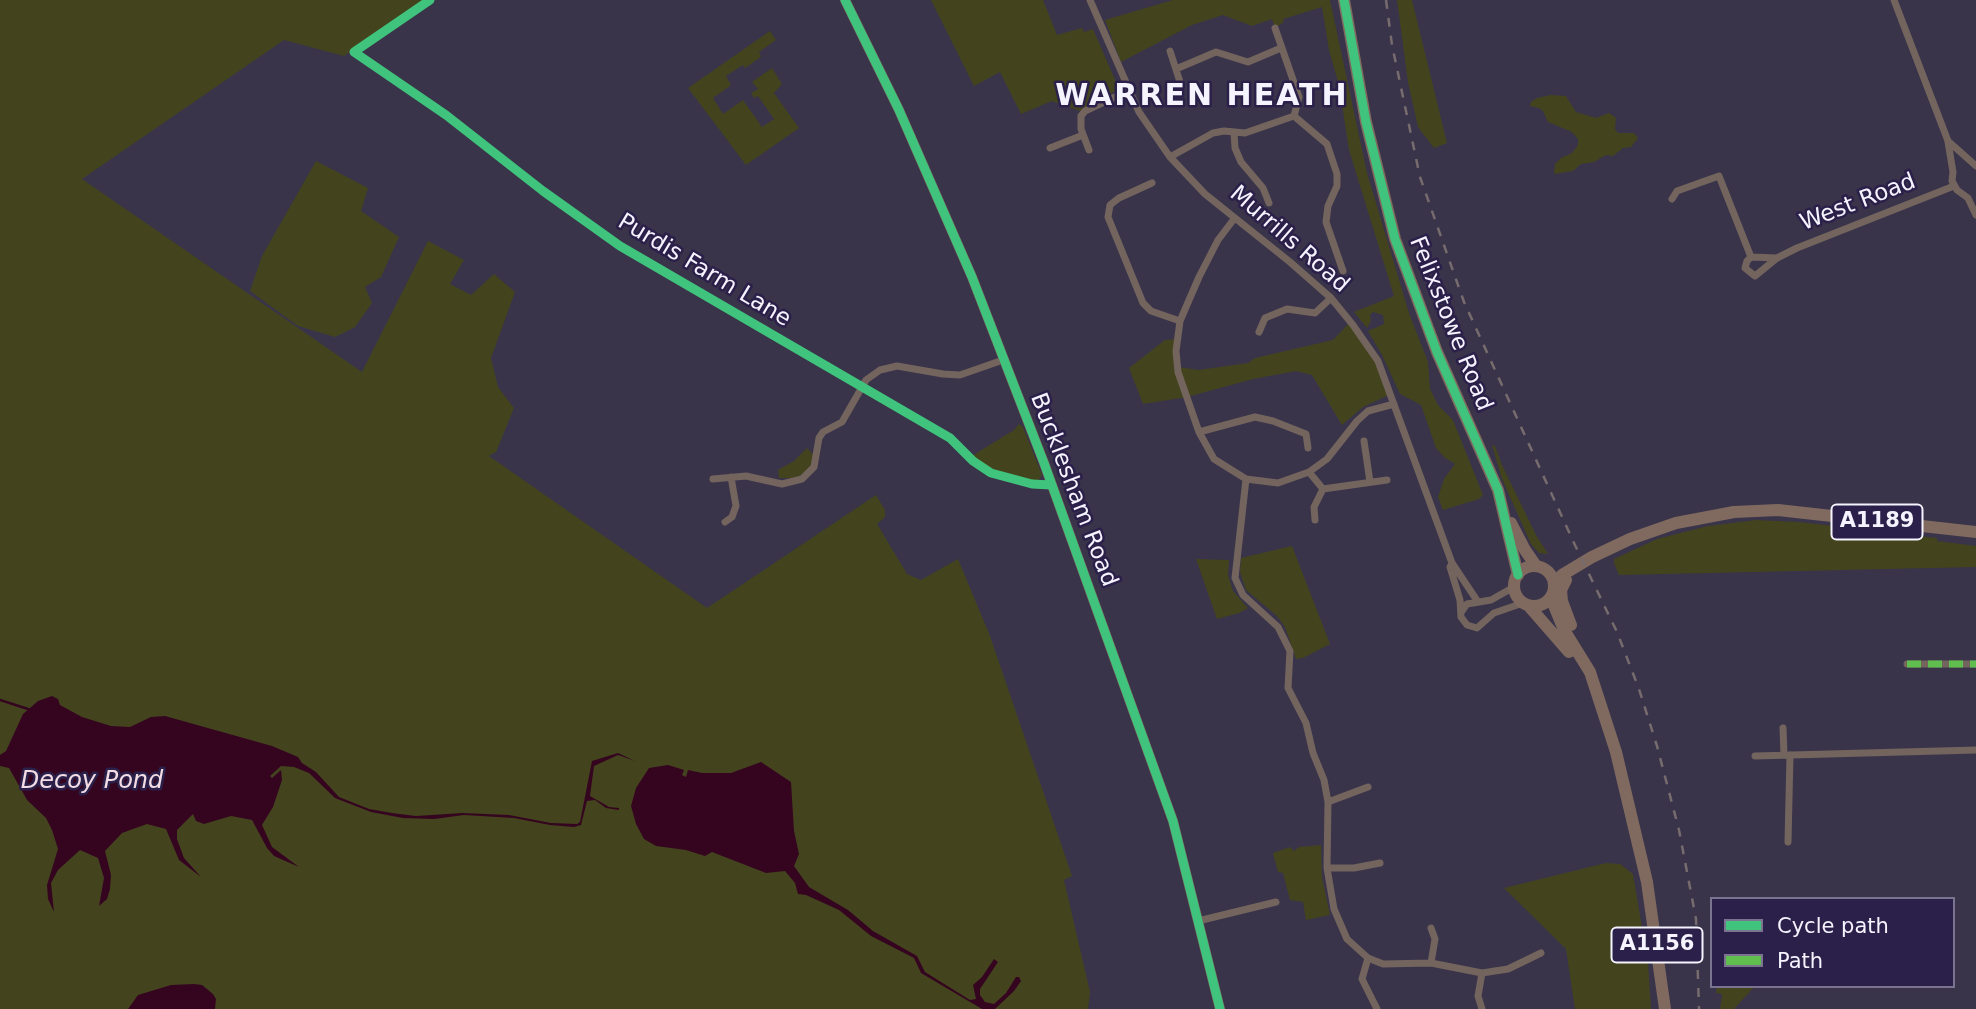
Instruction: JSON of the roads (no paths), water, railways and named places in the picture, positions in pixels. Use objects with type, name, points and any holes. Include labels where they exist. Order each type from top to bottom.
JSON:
[{"type":"main road","name":"Felixstowe Road","points":[[1344,0],[1366,122],[1395,239],[1432,341],[1501,500],[1525,550],[1538,567]]},
{"type":"main road","name":"Felixstowe Road","points":[[1501,500],[1516,581]]},
{"type":"main road","name":"A1189","points":[[1554,584],[1562,575],[1592,557],[1630,539],[1703,516],[1749,510],[1779,510],[1976,532]]},
{"type":"main road","name":"A1189","points":[[1538,567],[1564,566],[1592,557]]},
{"type":"main road","points":[[1577,566],[1562,587],[1562,601],[1590,671]]},
{"type":"main road","points":[[1538,567],[1550,574],[1554,584],[1551,598],[1541,605],[1526,604],[1516,593],[1516,581],[1523,570],[1538,567]]},
{"type":"main road","name":"A1156","points":[[1551,598],[1564,630],[1590,671],[1629,802],[1647,882],[1665,1009]]},
{"type":"main road","name":"A1156","points":[[1526,604],[1569,653],[1609,731]]},
{"type":"street","name":"Purdis Farm Lane","points":[[430,0],[354,52],[446,115],[543,191],[620,246],[950,438],[973,461],[990,473],[1032,484],[1051,485]]},
{"type":"street","name":"Bucklesham Road","points":[[845,0],[894,99],[962,253],[1051,485],[1173,821],[1220,1009]]},
{"type":"street","name":"Murrills Road","points":[[1090,0],[1128,91],[1170,157],[1205,194],[1331,298],[1378,361],[1452,563],[1478,602]]},
{"type":"street","points":[[1894,0],[1948,141],[1954,186],[1964,193],[1976,215]]},
{"type":"street","points":[[1275,28],[1299,97],[1294,116]]},
{"type":"street","points":[[1176,69],[1216,52],[1248,62],[1281,48]]},
{"type":"street","points":[[1170,51],[1181,85]]},
{"type":"street","points":[[1089,150],[1080,122],[1085,111],[1128,91]]},
{"type":"street","points":[[1170,157],[1213,133],[1245,133],[1294,116]]},
{"type":"street","points":[[1294,116],[1327,144],[1334,164],[1337,186],[1328,206],[1326,222],[1343,271]]},
{"type":"street","points":[[1234,133],[1235,148],[1241,162],[1263,188],[1269,203]]},
{"type":"street","points":[[1050,148],[1083,135]]},
{"type":"street","points":[[1948,141],[1973,164]]},
{"type":"street","points":[[1953,172],[1959,165],[1973,164]]},
{"type":"street","points":[[1672,199],[1677,191],[1719,176],[1751,257]]},
{"type":"street","points":[[1152,183],[1119,198],[1110,205],[1108,217],[1143,303],[1151,311],[1180,321]]},
{"type":"street","name":"West Road","points":[[1777,258],[1751,257],[1745,268],[1755,276],[1777,258],[1797,248],[1954,186]]},
{"type":"street","points":[[1964,193],[1975,191]]},
{"type":"street","points":[[1234,219],[1218,240],[1180,321],[1176,351],[1178,372],[1199,432],[1214,459],[1246,479],[1279,483],[1309,472],[1327,458],[1368,411],[1394,404]]},
{"type":"street","points":[[1259,332],[1265,318],[1287,309],[1315,313],[1331,298]]},
{"type":"street","points":[[713,479],[758,477],[782,484],[802,479],[814,467],[819,438],[823,432],[842,422],[861,388],[874,373],[897,366],[960,375],[1003,360]]},
{"type":"street","points":[[1199,432],[1255,418],[1273,421],[1306,434],[1308,447]]},
{"type":"street","points":[[1364,441],[1370,482]]},
{"type":"street","points":[[1309,472],[1323,489]]},
{"type":"street","points":[[725,522],[732,517],[736,506],[731,477]]},
{"type":"street","points":[[1246,479],[1235,578],[1243,595],[1278,627],[1290,651],[1289,688],[1306,723],[1313,753],[1324,780],[1328,802],[1327,868],[1338,922],[1347,939],[1367,958],[1383,964],[1431,963],[1482,973],[1508,969],[1541,953]]},
{"type":"street","points":[[1323,489],[1387,480]]},
{"type":"street","points":[[1315,520],[1314,507],[1323,489]]},
{"type":"street","name":"Murrills Road","points":[[1452,563],[1450,567],[1462,611]]},
{"type":"street","points":[[1516,581],[1491,600],[1467,604],[1461,617],[1467,625],[1477,628],[1494,613],[1526,604]]},
{"type":"street","points":[[1907,664],[1976,664]]},
{"type":"street","points":[[1783,728],[1787,755],[1788,842]]},
{"type":"street","points":[[1755,756],[1975,751]]},
{"type":"street","points":[[1328,802],[1367,788]]},
{"type":"street","points":[[1327,868],[1354,868],[1380,863]]},
{"type":"street","points":[[1198,921],[1276,902]]},
{"type":"street","points":[[1431,963],[1436,939],[1432,928]]},
{"type":"street","points":[[1367,958],[1362,979],[1377,1009]]},
{"type":"street","points":[[1482,973],[1478,996],[1482,1009]]},
{"type":"water","name":"Decoy Pond","points":[[52,696],[58,699],[60,705],[82,717],[111,726],[130,727],[151,717],[165,716],[272,746],[298,757],[339,797],[369,809],[416,816],[462,813],[509,815],[551,823],[577,824],[580,822],[592,761],[618,753],[635,761],[618,755],[594,766],[590,796],[619,810],[606,808],[595,800],[587,801],[581,825],[574,827],[514,818],[464,815],[434,819],[403,818],[371,812],[335,798],[309,773],[294,767],[281,766],[270,776],[272,778],[281,770],[282,780],[273,807],[262,825],[272,847],[299,867],[274,856],[252,820],[231,816],[204,824],[196,821],[193,814],[177,830],[177,839],[184,858],[201,877],[179,860],[166,829],[147,824],[122,833],[105,851],[111,875],[110,889],[107,899],[99,906],[104,878],[98,858],[80,850],[58,870],[51,883],[54,912],[48,899],[47,885],[58,849],[52,830],[46,818],[27,800],[9,768],[0,766],[0,755],[6,751],[23,714],[38,701]]},
{"type":"water","points":[[761,762],[791,782],[794,831],[799,854],[794,866],[809,887],[848,910],[873,931],[917,956],[925,972],[970,1000],[976,999],[973,985],[994,959],[998,962],[980,989],[980,995],[985,1002],[994,1004],[1006,993],[1016,977],[1019,977],[1021,981],[1014,991],[995,1009],[982,1009],[921,973],[914,958],[871,936],[839,910],[798,894],[795,883],[785,871],[766,873],[712,852],[705,856],[656,846],[644,839],[631,806],[636,788],[649,768],[668,765],[684,770],[682,775],[686,777],[688,770],[731,773]]},
{"type":"water","points":[[171,985],[202,985],[213,994],[216,999],[215,1009],[128,1009],[138,995]]},
{"type":"waterway","points":[[0,700],[28,709]]},
{"type":"railway","points":[[1386,0],[1392,45],[1420,177],[1464,302],[1617,632],[1657,746],[1679,830],[1696,919],[1699,1009]]},
{"type":"district","name":"WARREN HEATH","points":[[1202,97]]}]
